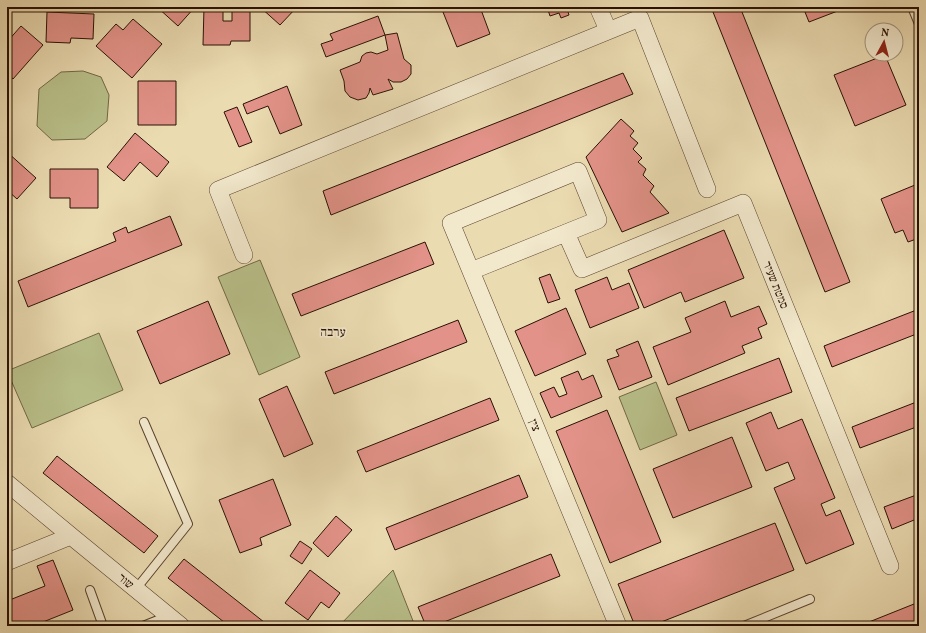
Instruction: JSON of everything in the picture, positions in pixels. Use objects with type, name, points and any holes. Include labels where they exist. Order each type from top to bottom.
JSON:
[{"type":"street","points":[[598,7],[608,30]]},
{"type":"street","points":[[244,255],[218,190],[640,18],[707,189]]},
{"type":"street","name":"צין","points":[[566,233],[598,220],[578,171],[451,223],[618,626]]},
{"type":"street","name":"סמטת שעיר","points":[[566,233],[582,269],[743,203],[890,566]]},
{"type":"street","points":[[471,271],[566,233]]},
{"type":"street","name":"שור","points":[[7,484],[174,621]]},
{"type":"street","points":[[7,562],[71,536]]},
{"type":"lane","points":[[912,7],[919,24]]},
{"type":"lane","points":[[136,590],[188,524],[144,422]]},
{"type":"lane","points":[[90,590],[103,626]]},
{"type":"lane","points":[[744,626],[810,599]]},
{"type":"lane","points":[[143,626],[174,621]]},
{"type":"green space","points":[[83,71],[101,77],[109,95],[107,121],[85,139],[52,140],[37,126],[39,89],[61,72]]},
{"type":"green space","points":[[260,260],[300,357],[259,375],[218,277]]},
{"type":"green space","points":[[99,333],[123,390],[32,428],[7,371]]},
{"type":"green space","points":[[656,382],[677,435],[640,450],[619,397]]},
{"type":"green space","points":[[393,570],[415,626],[339,626]]},
{"type":"building","points":[[157,7],[195,7],[178,26]]},
{"type":"building","points":[[204,7],[223,8],[223,21],[232,21],[232,8],[250,8],[250,41],[231,41],[230,45],[203,45]]},
{"type":"building","points":[[260,7],[297,7],[280,25]]},
{"type":"building","points":[[441,7],[480,7],[490,34],[457,47]]},
{"type":"building","points":[[514,7],[528,7],[515,11]]},
{"type":"building","points":[[547,7],[573,7],[567,9],[569,15],[561,18],[559,13],[550,16]]},
{"type":"building","points":[[711,7],[740,7],[850,282],[825,292]]},
{"type":"building","points":[[803,7],[848,7],[809,22]]},
{"type":"building","points":[[47,12],[94,14],[93,39],[71,38],[70,43],[46,42]]},
{"type":"building","points":[[378,16],[385,35],[326,57],[321,44],[333,40],[330,34]]},
{"type":"building","points":[[133,19],[162,44],[132,78],[96,46],[116,24],[123,30]]},
{"type":"building","points":[[21,26],[43,45],[13,79],[7,74],[7,42]]},
{"type":"building","points":[[397,33],[404,59],[411,65],[411,74],[407,79],[401,82],[393,82],[388,79],[393,89],[373,95],[370,88],[366,98],[358,100],[350,97],[345,91],[344,81],[340,70],[360,62],[362,56],[366,53],[371,52],[377,54],[388,50],[385,35]]},
{"type":"building","points":[[867,62],[888,62],[906,105],[855,126],[834,75]]},
{"type":"building","points":[[623,73],[633,94],[331,215],[323,191]]},
{"type":"building","points":[[138,81],[176,81],[176,125],[138,125]]},
{"type":"building","points":[[7,86],[9,86],[8,133],[7,133]]},
{"type":"building","points":[[287,86],[302,125],[280,134],[268,106],[247,114],[243,104]]},
{"type":"building","points":[[237,107],[252,142],[239,147],[224,112]]},
{"type":"building","points":[[621,119],[634,131],[630,136],[638,143],[633,149],[642,158],[638,162],[646,169],[643,175],[654,186],[650,192],[669,213],[622,232],[586,157]]},
{"type":"building","points":[[135,133],[169,162],[157,177],[140,162],[124,181],[107,167]]},
{"type":"building","points":[[7,152],[36,178],[17,199],[7,190]]},
{"type":"building","points":[[50,169],[98,169],[98,208],[70,208],[70,198],[50,198]]},
{"type":"building","points":[[915,185],[919,194],[919,238],[908,242],[903,230],[895,233],[881,199]]},
{"type":"building","points":[[170,216],[182,245],[28,307],[18,281],[116,241],[113,233],[126,227],[128,233]]},
{"type":"building","points":[[724,230],[744,278],[685,302],[681,292],[644,308],[628,270]]},
{"type":"building","points":[[425,242],[434,264],[301,316],[292,294]]},
{"type":"building","points":[[550,274],[560,299],[548,303],[539,278]]},
{"type":"building","points":[[607,277],[612,290],[629,283],[639,308],[590,328],[575,290]]},
{"type":"building","points":[[208,301],[230,354],[160,384],[137,331]]},
{"type":"building","points":[[725,301],[731,317],[759,306],[767,324],[758,328],[762,338],[742,346],[745,353],[668,385],[653,347],[691,332],[685,318]]},
{"type":"building","points":[[566,308],[586,354],[535,376],[515,331]]},
{"type":"building","points":[[919,309],[919,333],[832,367],[824,346]]},
{"type":"building","points":[[458,320],[467,342],[334,394],[325,372]]},
{"type":"building","points":[[638,341],[652,377],[619,390],[607,360],[619,356],[616,350]]},
{"type":"building","points":[[779,358],[792,392],[689,431],[676,398]]},
{"type":"building","points":[[578,371],[582,380],[593,375],[602,397],[551,418],[540,393],[554,387],[559,397],[567,394],[561,378]]},
{"type":"building","points":[[287,386],[313,444],[284,457],[259,399]]},
{"type":"building","points":[[490,398],[499,420],[366,472],[357,451]]},
{"type":"building","points":[[919,401],[919,426],[860,448],[852,427]]},
{"type":"building","points":[[607,410],[661,542],[610,563],[556,431]]},
{"type":"building","points":[[771,412],[778,429],[802,419],[835,498],[821,504],[826,516],[840,510],[854,544],[806,564],[774,488],[795,479],[788,462],[766,471],[746,423]]},
{"type":"building","points":[[732,437],[752,487],[673,518],[653,469]]},
{"type":"building","points":[[57,456],[158,536],[144,553],[43,473]]},
{"type":"building","points":[[519,475],[528,497],[395,550],[386,528]]},
{"type":"building","points":[[273,479],[291,525],[260,538],[262,545],[240,553],[219,500]]},
{"type":"building","points":[[919,494],[919,518],[892,529],[884,507]]},
{"type":"building","points":[[336,516],[352,530],[328,557],[313,543]]},
{"type":"building","points":[[775,523],[794,570],[651,626],[635,626],[618,584]]},
{"type":"building","points":[[300,541],[312,549],[302,564],[290,556]]},
{"type":"building","points":[[551,554],[560,576],[434,626],[426,626],[418,607]]},
{"type":"building","points":[[184,559],[269,626],[229,626],[168,578]]},
{"type":"building","points":[[53,560],[73,610],[33,626],[7,626],[7,601],[45,586],[37,566]]},
{"type":"building","points":[[310,570],[340,593],[329,608],[321,602],[308,620],[285,603]]},
{"type":"building","points":[[919,602],[919,625],[859,626]]},
{"type":"district","name":"ערבה","points":[[333,331]]}]
